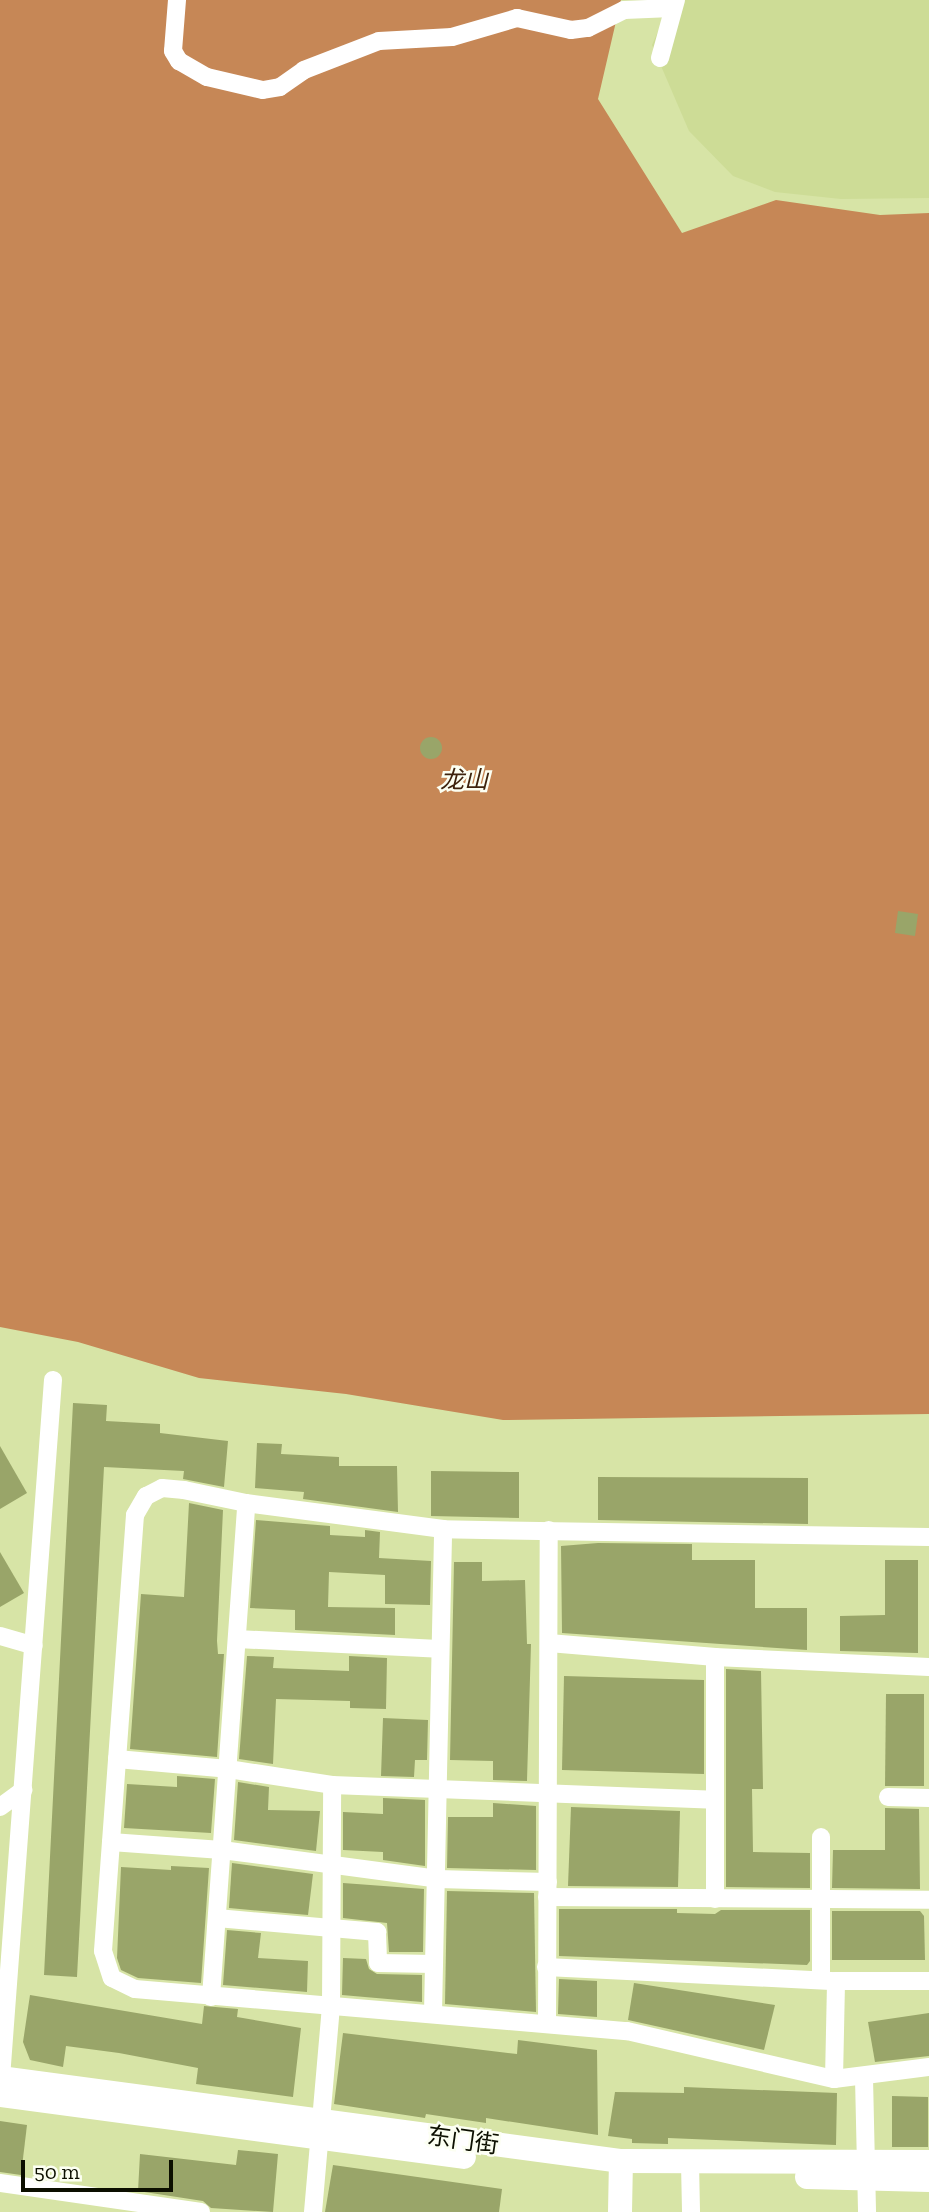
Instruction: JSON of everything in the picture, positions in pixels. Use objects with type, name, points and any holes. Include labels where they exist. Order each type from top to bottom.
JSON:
[{"type":"street","points":[[177,0],[173,51],[179,61],[207,77],[262,90],[280,87],[304,70],[379,41],[452,37],[517,18],[570,30],[588,28],[624,10],[674,4],[660,58]]},
{"type":"street","points":[[0,2084],[53,1380]]},
{"type":"street","points":[[929,1537],[443,1529],[246,1503],[162,1488],[138,1503],[103,1951],[112,1978],[135,1989],[331,2008],[433,2013],[627,2031],[834,2079],[864,2078],[929,2067]]},
{"type":"street","points":[[211,1997],[246,1503]]},
{"type":"street","points":[[433,2013],[438,1879],[439,1649],[443,1529]]},
{"type":"street","points":[[547,2024],[549,1530]]},
{"type":"street","points":[[0,1636],[34,1646]]},
{"type":"street","points":[[237,1639],[439,1649]]},
{"type":"street","points":[[549,1643],[715,1657],[929,1667]]},
{"type":"street","points":[[715,1657],[715,1899]]},
{"type":"street","points":[[117,1759],[228,1769],[332,1785],[550,1797],[714,1800]]},
{"type":"street","points":[[313,2212],[331,2008],[332,1785]]},
{"type":"street","points":[[0,1807],[23,1790]]},
{"type":"street","points":[[888,1797],[929,1798]]},
{"type":"street","points":[[821,1837],[821,1901],[834,2079]]},
{"type":"street","points":[[111,1842],[222,1850],[438,1879],[548,1889],[715,1899],[929,1900]]},
{"type":"street","points":[[217,1918],[377,1933],[377,1963],[434,1964]]},
{"type":"street","points":[[546,1966],[828,1980],[929,1981]]},
{"type":"street","points":[[864,2078],[867,2212]]},
{"type":"street","name":"东门街","points":[[0,2084],[322,2131],[621,2169],[690,2171],[868,2168],[929,2162]]},
{"type":"street","name":"东门街","points":[[868,2168],[929,2180]]},
{"type":"street","points":[[620,2212],[621,2169]]},
{"type":"street","points":[[690,2171],[691,2212]]},
{"type":"street","points":[[0,2186],[73,2204],[201,2212]]},
{"type":"shaded area","points":[[672,0],[929,0],[929,198],[841,199],[775,192],[733,176],[689,131],[652,45]]},
{"type":"green space","name":"龙山","points":[[0,0],[621,0],[598,99],[682,233],[776,200],[880,215],[929,213],[929,1414],[503,1420],[346,1394],[199,1378],[78,1342],[0,1327]]},
{"type":"building","points":[[431,737],[439,740],[442,748],[439,756],[431,759],[423,756],[420,748],[423,740]]},
{"type":"building","points":[[898,911],[918,914],[915,936],[895,933]]},
{"type":"building","points":[[73,1403],[107,1405],[106,1421],[160,1424],[160,1433],[228,1441],[224,1487],[183,1479],[184,1471],[104,1467],[77,1977],[44,1975]]},
{"type":"building","points":[[257,1443],[282,1444],[281,1454],[339,1457],[339,1466],[397,1466],[398,1512],[303,1499],[304,1492],[255,1488]]},
{"type":"building","points":[[0,1446],[27,1493],[0,1509]]},
{"type":"building","points":[[431,1471],[519,1472],[519,1518],[431,1516]]},
{"type":"building","points":[[598,1477],[808,1478],[808,1524],[598,1520]]},
{"type":"building","points":[[189,1503],[223,1510],[217,1641],[218,1654],[224,1654],[217,1757],[130,1749],[141,1594],[184,1597]]},
{"type":"building","points":[[256,1520],[330,1526],[330,1535],[365,1537],[365,1530],[380,1532],[379,1558],[431,1561],[430,1605],[385,1604],[385,1575],[329,1572],[328,1607],[395,1608],[395,1635],[295,1630],[295,1610],[250,1608]]},
{"type":"building","points":[[598,1543],[692,1544],[692,1560],[755,1560],[755,1608],[807,1608],[807,1650],[562,1633],[561,1546]]},
{"type":"building","points":[[0,1552],[24,1593],[0,1607]]},
{"type":"building","points":[[885,1560],[918,1560],[918,1653],[840,1651],[840,1616],[885,1615]]},
{"type":"building","points":[[454,1562],[482,1562],[482,1581],[525,1580],[527,1644],[531,1644],[527,1781],[493,1780],[493,1761],[450,1760]]},
{"type":"building","points":[[247,1656],[274,1657],[273,1668],[349,1671],[349,1656],[387,1658],[386,1709],[350,1708],[350,1701],[276,1699],[273,1764],[239,1759]]},
{"type":"building","points":[[726,1669],[761,1671],[763,1789],[752,1789],[753,1852],[810,1853],[810,1888],[726,1887]]},
{"type":"building","points":[[564,1676],[704,1680],[704,1774],[562,1770]]},
{"type":"building","points":[[886,1694],[924,1694],[924,1786],[885,1786]]},
{"type":"building","points":[[383,1718],[428,1720],[427,1760],[415,1760],[414,1777],[381,1776]]},
{"type":"building","points":[[177,1776],[215,1779],[211,1833],[124,1828],[127,1784],[177,1787]]},
{"type":"building","points":[[238,1782],[269,1787],[268,1810],[320,1811],[316,1851],[234,1840]]},
{"type":"building","points":[[383,1798],[425,1800],[425,1866],[383,1860],[383,1852],[343,1850],[343,1812],[383,1814]]},
{"type":"building","points":[[493,1803],[536,1806],[536,1870],[447,1868],[448,1817],[493,1817]]},
{"type":"building","points":[[571,1807],[680,1811],[678,1887],[568,1886]]},
{"type":"building","points":[[885,1808],[919,1809],[920,1889],[832,1888],[833,1850],[885,1850]]},
{"type":"building","points":[[232,1863],[313,1874],[308,1915],[229,1908]]},
{"type":"building","points":[[171,1866],[209,1868],[201,1983],[138,1978],[121,1970],[117,1958],[121,1867],[171,1870]]},
{"type":"building","points":[[343,1883],[424,1889],[423,1952],[389,1952],[387,1923],[343,1918]]},
{"type":"building","points":[[447,1891],[534,1893],[536,2012],[445,2004]]},
{"type":"building","points":[[559,1909],[677,1909],[677,1913],[715,1914],[721,1910],[810,1910],[810,1961],[807,1965],[559,1956]]},
{"type":"building","points":[[832,1911],[920,1911],[924,1916],[925,1960],[832,1960]]},
{"type":"building","points":[[227,1930],[261,1933],[258,1958],[308,1961],[307,1992],[223,1985]]},
{"type":"building","points":[[343,1958],[366,1959],[369,1969],[377,1974],[422,1975],[422,2002],[342,1995]]},
{"type":"building","points":[[559,1979],[597,1981],[597,2017],[558,2014]]},
{"type":"building","points":[[634,1983],[775,2005],[764,2050],[628,2020]]},
{"type":"building","points":[[30,1995],[202,2024],[204,2006],[238,2009],[237,2017],[301,2028],[293,2097],[196,2084],[198,2068],[119,2053],[66,2046],[63,2067],[30,2060],[23,2042]]},
{"type":"building","points":[[929,2013],[929,2056],[875,2062],[868,2022]]},
{"type":"building","points":[[343,2033],[517,2054],[518,2040],[597,2050],[598,2135],[486,2118],[486,2123],[426,2114],[425,2118],[334,2104]]},
{"type":"building","points":[[684,2087],[837,2093],[836,2145],[668,2138],[668,2144],[632,2143],[632,2139],[608,2136],[615,2092],[684,2093]]},
{"type":"building","points":[[892,2096],[928,2097],[928,2147],[892,2147]]},
{"type":"building","points":[[0,2121],[27,2125],[21,2175],[0,2172]]},
{"type":"building","points":[[238,2150],[278,2154],[273,2212],[211,2208],[203,2201],[138,2191],[140,2154],[236,2165]]},
{"type":"building","points":[[333,2165],[502,2189],[499,2212],[325,2212]]}]
